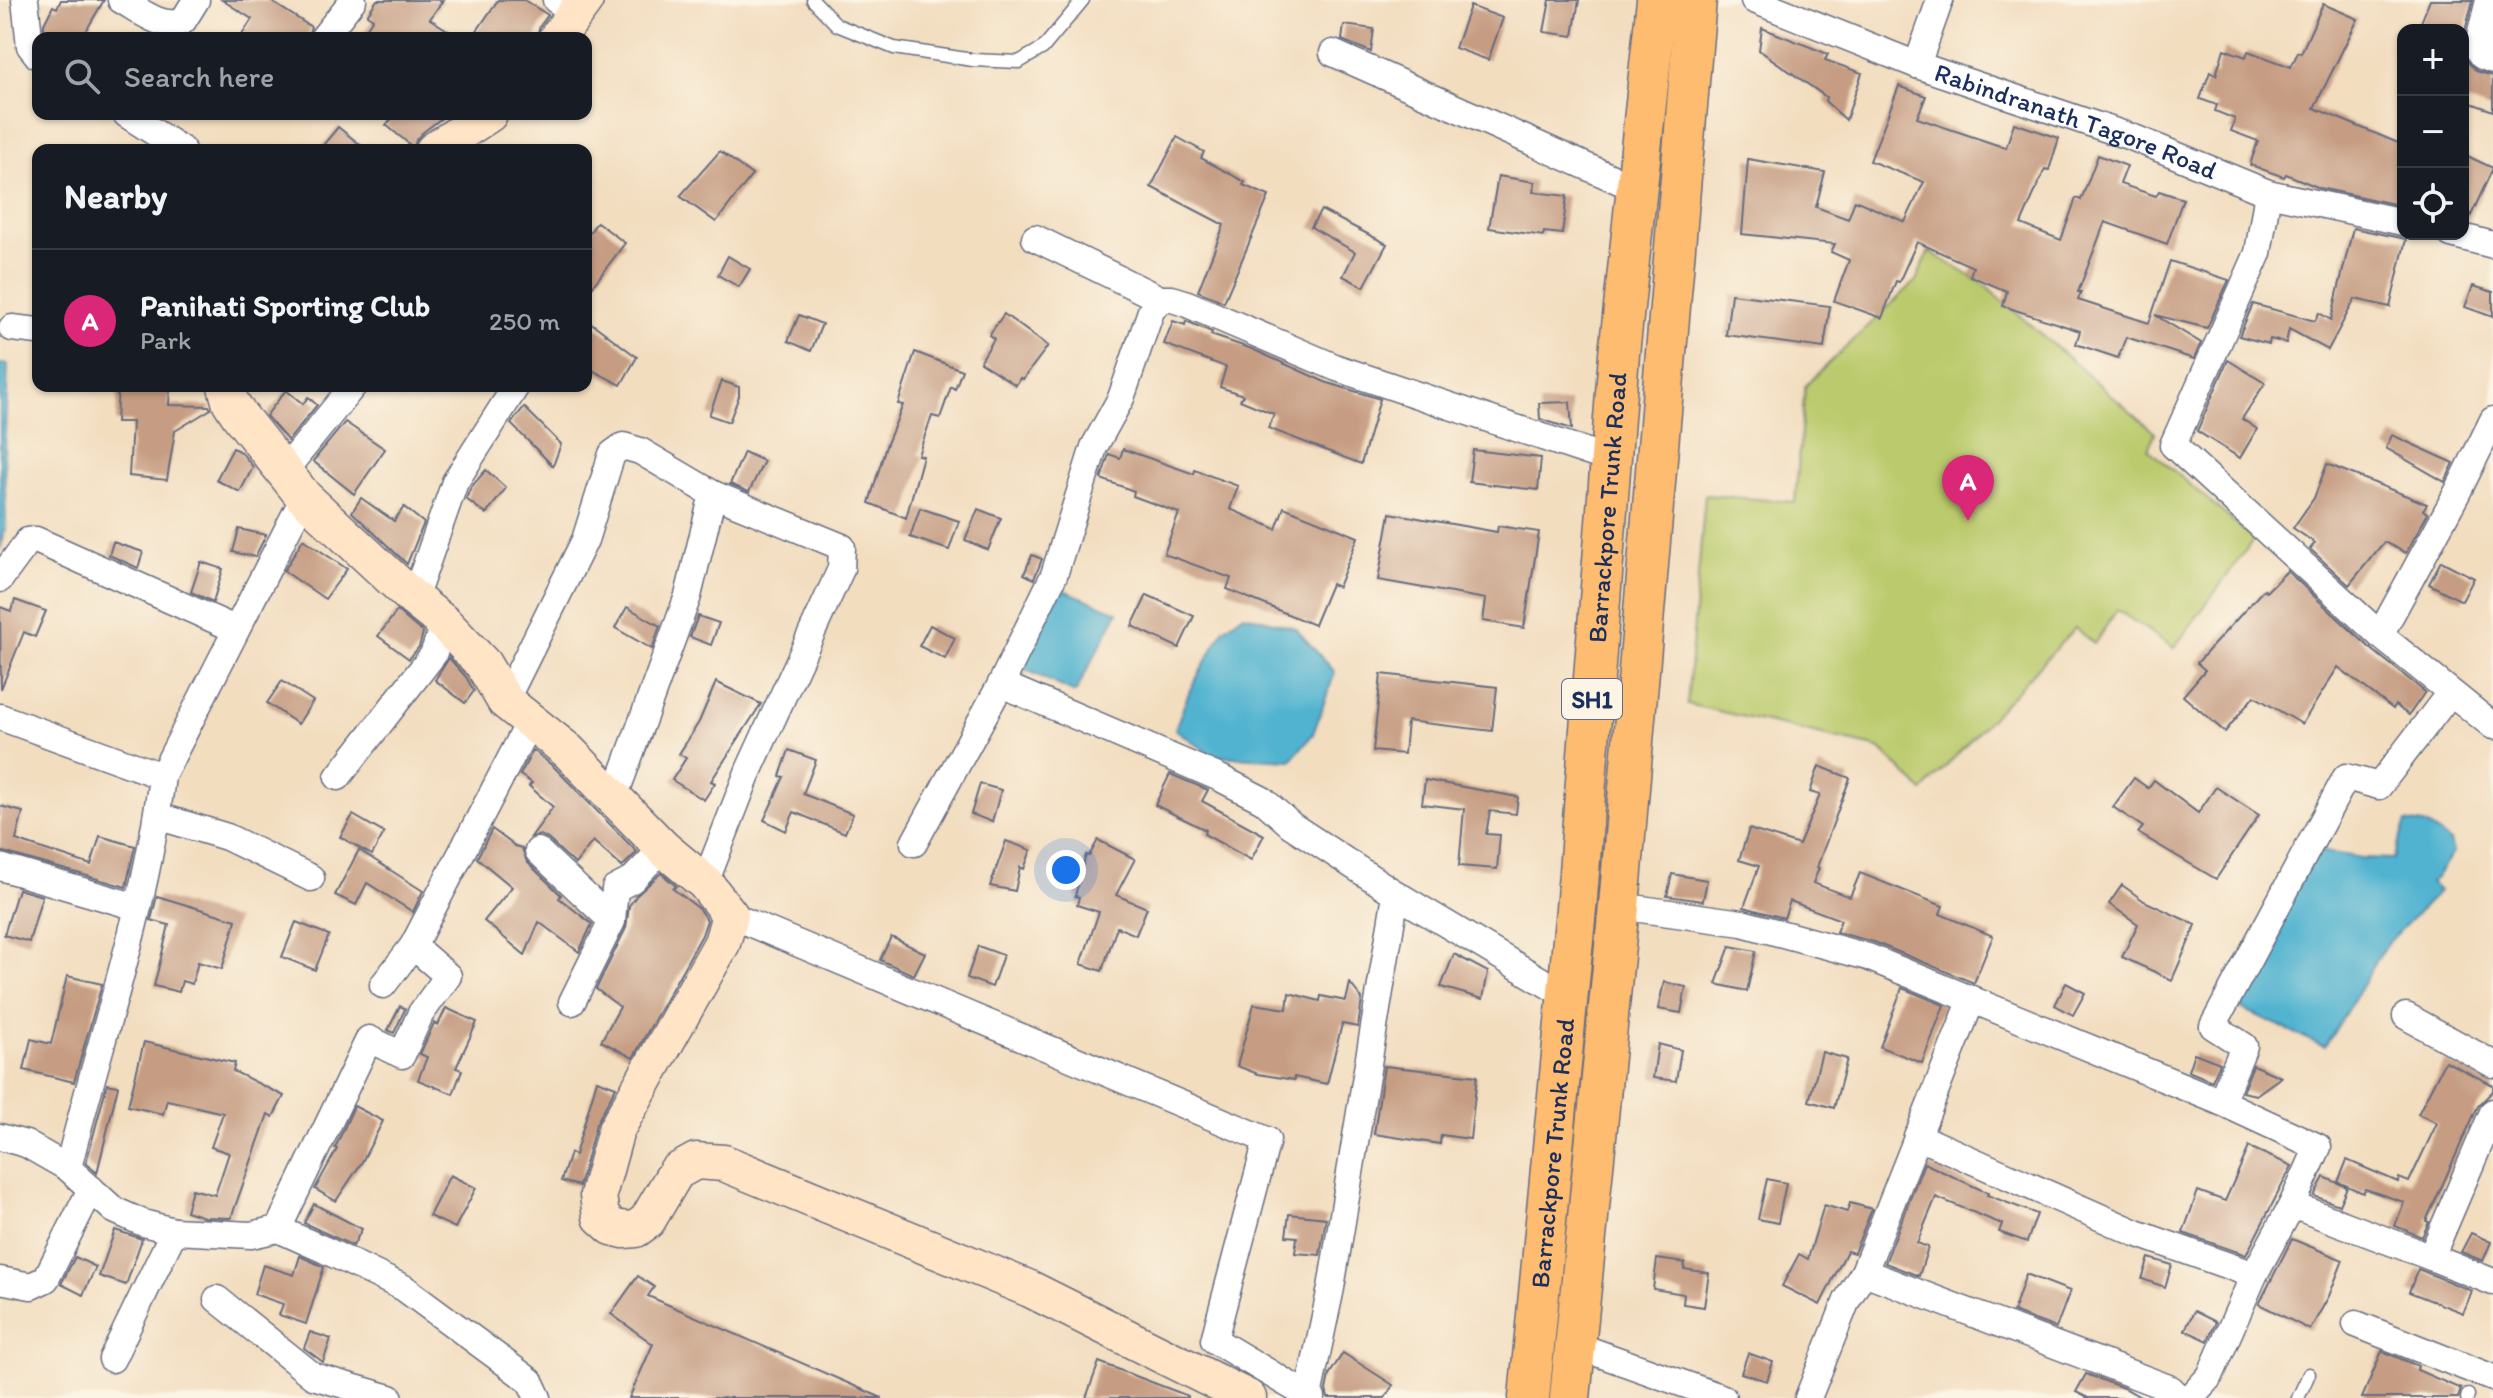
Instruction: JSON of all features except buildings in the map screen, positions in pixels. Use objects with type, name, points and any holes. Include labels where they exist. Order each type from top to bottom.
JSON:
[{"type":"main road","name":"Barrackpore Trunk Road","points":[[1529,1398],[1577,898],[1619,354],[1657,0]]},
{"type":"main road","name":"Barrackpore Trunk Road","points":[[1570,1398],[1619,906],[1696,0]]},
{"type":"street","points":[[25,0],[32,48]]},
{"type":"street","points":[[121,0],[159,22],[172,24],[183,21],[196,0]]},
{"type":"street","points":[[328,32],[353,0]]},
{"type":"street","name":"Rabindranath Tagore Road","points":[[1754,0],[1917,65],[2134,138],[2268,193],[2397,221]]},
{"type":"street","points":[[1917,65],[1940,0]]},
{"type":"street","points":[[2489,0],[2477,49],[2482,56],[2493,60]]},
{"type":"street","points":[[1333,53],[1637,189]]},
{"type":"street","points":[[135,120],[173,144]]},
{"type":"street","points":[[443,144],[480,120]]},
{"type":"street","points":[[2268,193],[2258,253],[2173,445],[2380,635],[2493,726]]},
{"type":"street","points":[[1035,238],[1160,299],[1185,303],[1351,373],[1611,460]]},
{"type":"street","points":[[2469,239],[2493,245]]},
{"type":"street","points":[[914,843],[1001,684],[1054,575],[1094,447],[1121,398],[1151,311],[1160,299]]},
{"type":"street","points":[[228,392],[239,415],[294,483],[414,599],[444,623],[483,664],[518,711],[568,751],[663,848],[705,883],[730,915],[1267,1140],[1214,1340],[1310,1397],[1396,894]]},
{"type":"street","points":[[68,1168],[129,949],[157,816],[162,776],[235,629],[294,483],[349,392]]},
{"type":"street","points":[[414,599],[455,482],[512,392]]},
{"type":"street","points":[[2380,635],[2493,420]]},
{"type":"street","points":[[383,985],[413,946],[518,711],[585,540],[612,454],[623,446],[640,451],[713,494],[842,547],[841,569],[749,770],[705,883]]},
{"type":"street","points":[[614,798],[688,596],[713,494]]},
{"type":"street","points":[[0,579],[28,541],[36,540],[235,629]]},
{"type":"street","points":[[338,777],[433,655],[444,623]]},
{"type":"street","points":[[1001,684],[1220,778],[1263,800],[1291,825],[1396,894],[1567,996]]},
{"type":"street","points":[[2221,1102],[2244,1046],[2213,1026],[2346,777],[2379,786],[2450,693]]},
{"type":"street","points":[[0,717],[162,776]]},
{"type":"street","points":[[157,816],[227,837],[311,878]]},
{"type":"street","points":[[572,1002],[612,921],[615,889],[632,880],[663,848]]},
{"type":"street","points":[[538,851],[612,921]]},
{"type":"street","points":[[0,867],[137,907]]},
{"type":"street","points":[[1619,906],[1742,923],[1868,957],[2221,1102],[2318,1147],[2292,1205],[2254,1275],[2210,1376],[2190,1398]]},
{"type":"street","points":[[730,915],[722,943],[616,1130],[598,1195],[601,1217],[612,1227],[636,1229],[647,1221],[676,1172],[696,1161],[724,1163],[1030,1289],[1248,1398]]},
{"type":"street","points":[[278,1229],[369,1039],[402,1055],[421,1013],[448,976],[413,946]]},
{"type":"street","points":[[1808,1398],[1847,1300],[1864,1272],[1972,999]]},
{"type":"street","points":[[2406,1016],[2493,1064]]},
{"type":"street","points":[[2431,1257],[2493,1112]]},
{"type":"street","points":[[1917,1136],[2136,1233],[2254,1275]]},
{"type":"street","points":[[0,1137],[26,1144],[68,1168],[114,1210],[143,1223],[174,1231],[251,1235],[278,1229],[404,1288],[530,1381],[538,1398]]},
{"type":"street","points":[[0,1280],[31,1286],[46,1279],[91,1189]]},
{"type":"street","points":[[2292,1205],[2493,1282]]},
{"type":"street","points":[[112,1359],[174,1231]]},
{"type":"street","points":[[1864,1272],[2171,1389],[2180,1398]]},
{"type":"street","points":[[217,1299],[313,1376],[390,1398]]},
{"type":"street","points":[[2356,1324],[2493,1378]]},
{"type":"street","points":[[1575,1345],[1723,1398]]},
{"type":"lane","points":[[813,0],[837,25],[894,48],[973,60],[1019,62],[1043,48],[1083,0]]},
{"type":"lane","points":[[2298,1398],[2309,1374]]},
{"type":"green space","points":[[1929,251],[1983,284],[2155,433],[2148,449],[2254,539],[2174,648],[2117,610],[2094,644],[2075,628],[1923,791],[1879,748],[1687,704],[1705,495],[1795,502],[1805,386],[1916,281]]},
{"type":"water","points":[[0,364],[8,365],[4,454],[6,527],[0,550]]},
{"type":"water","points":[[1044,582],[1118,612],[1075,693],[1012,663]]},
{"type":"water","points":[[1244,614],[1295,628],[1335,672],[1313,734],[1291,760],[1213,756],[1175,729],[1190,690],[1224,629]]},
{"type":"water","points":[[2406,822],[2428,826],[2450,841],[2453,852],[2430,882],[2439,891],[2386,945],[2325,1047],[2230,1003],[2309,849],[2362,858],[2393,859]]},
{"type":"place","name":"Panihati Sporting Club","points":[[1968,521]]}]
